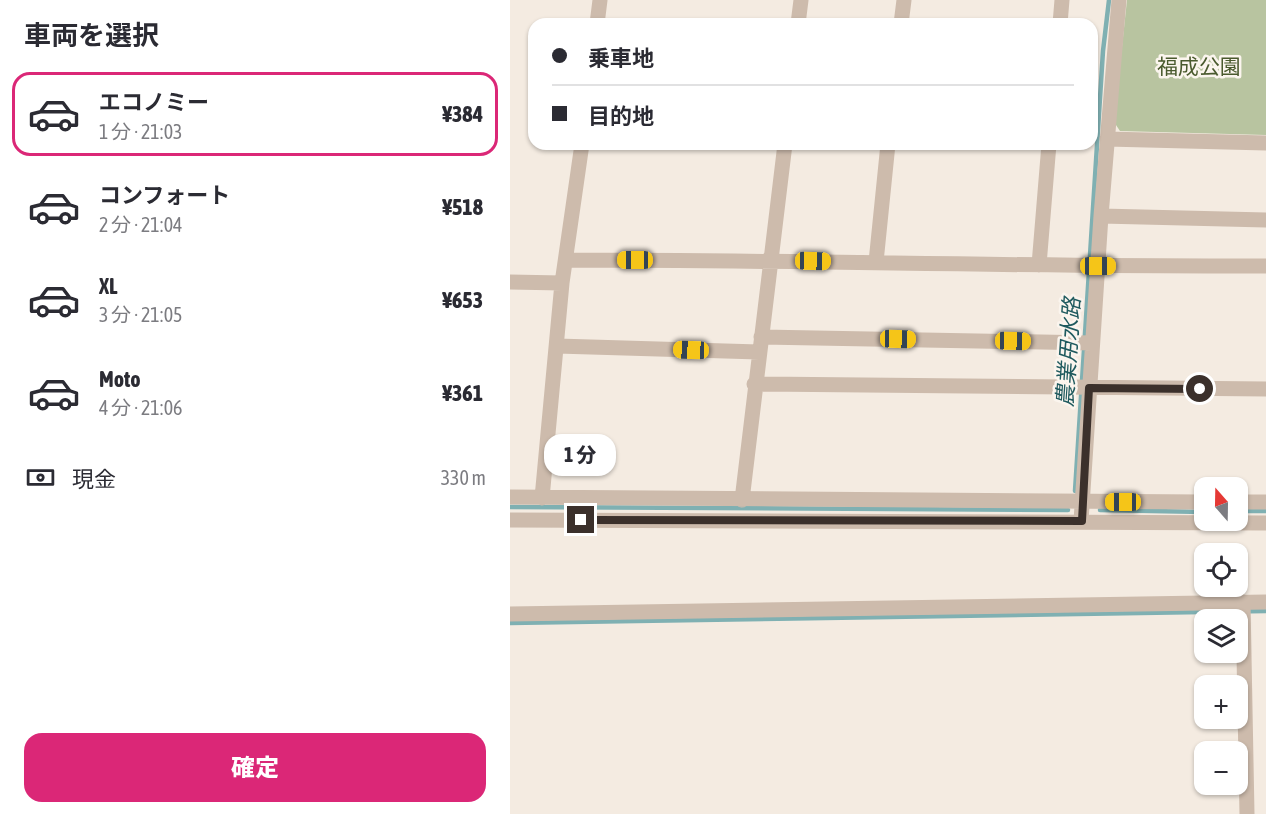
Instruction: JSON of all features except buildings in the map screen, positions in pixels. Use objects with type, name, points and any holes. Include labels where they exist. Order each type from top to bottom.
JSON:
[{"type":"street","points":[[598,18],[600,0]]},
{"type":"street","points":[[799,18],[801,0]]},
{"type":"street","points":[[902,18],[904,0]]},
{"type":"street","points":[[1060,18],[1062,0]]},
{"type":"street","points":[[1082,521],[1084,388],[1092,266],[1101,216],[1119,0]]},
{"type":"street","points":[[1107,139],[1266,143]]},
{"type":"street","points":[[542,498],[562,283],[581,150]]},
{"type":"street","points":[[742,500],[754,384],[772,260],[784,150]]},
{"type":"street","points":[[876,262],[887,150]]},
{"type":"street","points":[[1039,265],[1049,150]]},
{"type":"street","points":[[1101,216],[1266,220]]},
{"type":"street","points":[[567,260],[1266,266]]},
{"type":"street","points":[[510,282],[562,283]]},
{"type":"street","points":[[556,346],[1087,343]]},
{"type":"street","points":[[754,384],[1266,389]]},
{"type":"street","points":[[510,498],[1194,502]]},
{"type":"street","points":[[1248,502],[1266,502]]},
{"type":"street","points":[[510,520],[1266,522]]},
{"type":"street","points":[[1244,609],[1266,602]]},
{"type":"street","points":[[510,614],[1194,609]]},
{"type":"street","points":[[1245,663],[1247,814]]},
{"type":"green space","name":"福成公園","points":[[1127,0],[1266,0],[1266,135],[1120,131],[1114,122]]},
{"type":"waterway","name":"農業用水路","points":[[1098,130],[1109,0]]},
{"type":"waterway","name":"農業用水路","points":[[1075,491],[1097,150]]},
{"type":"waterway","points":[[510,507],[1068,510]]},
{"type":"waterway","points":[[1100,510],[1194,512]]},
{"type":"waterway","points":[[1248,511],[1266,511]]},
{"type":"waterway","points":[[510,623],[1266,611]]},
{"type":"route","points":[[581,520],[1082,521],[1089,388],[1200,389]]}]
